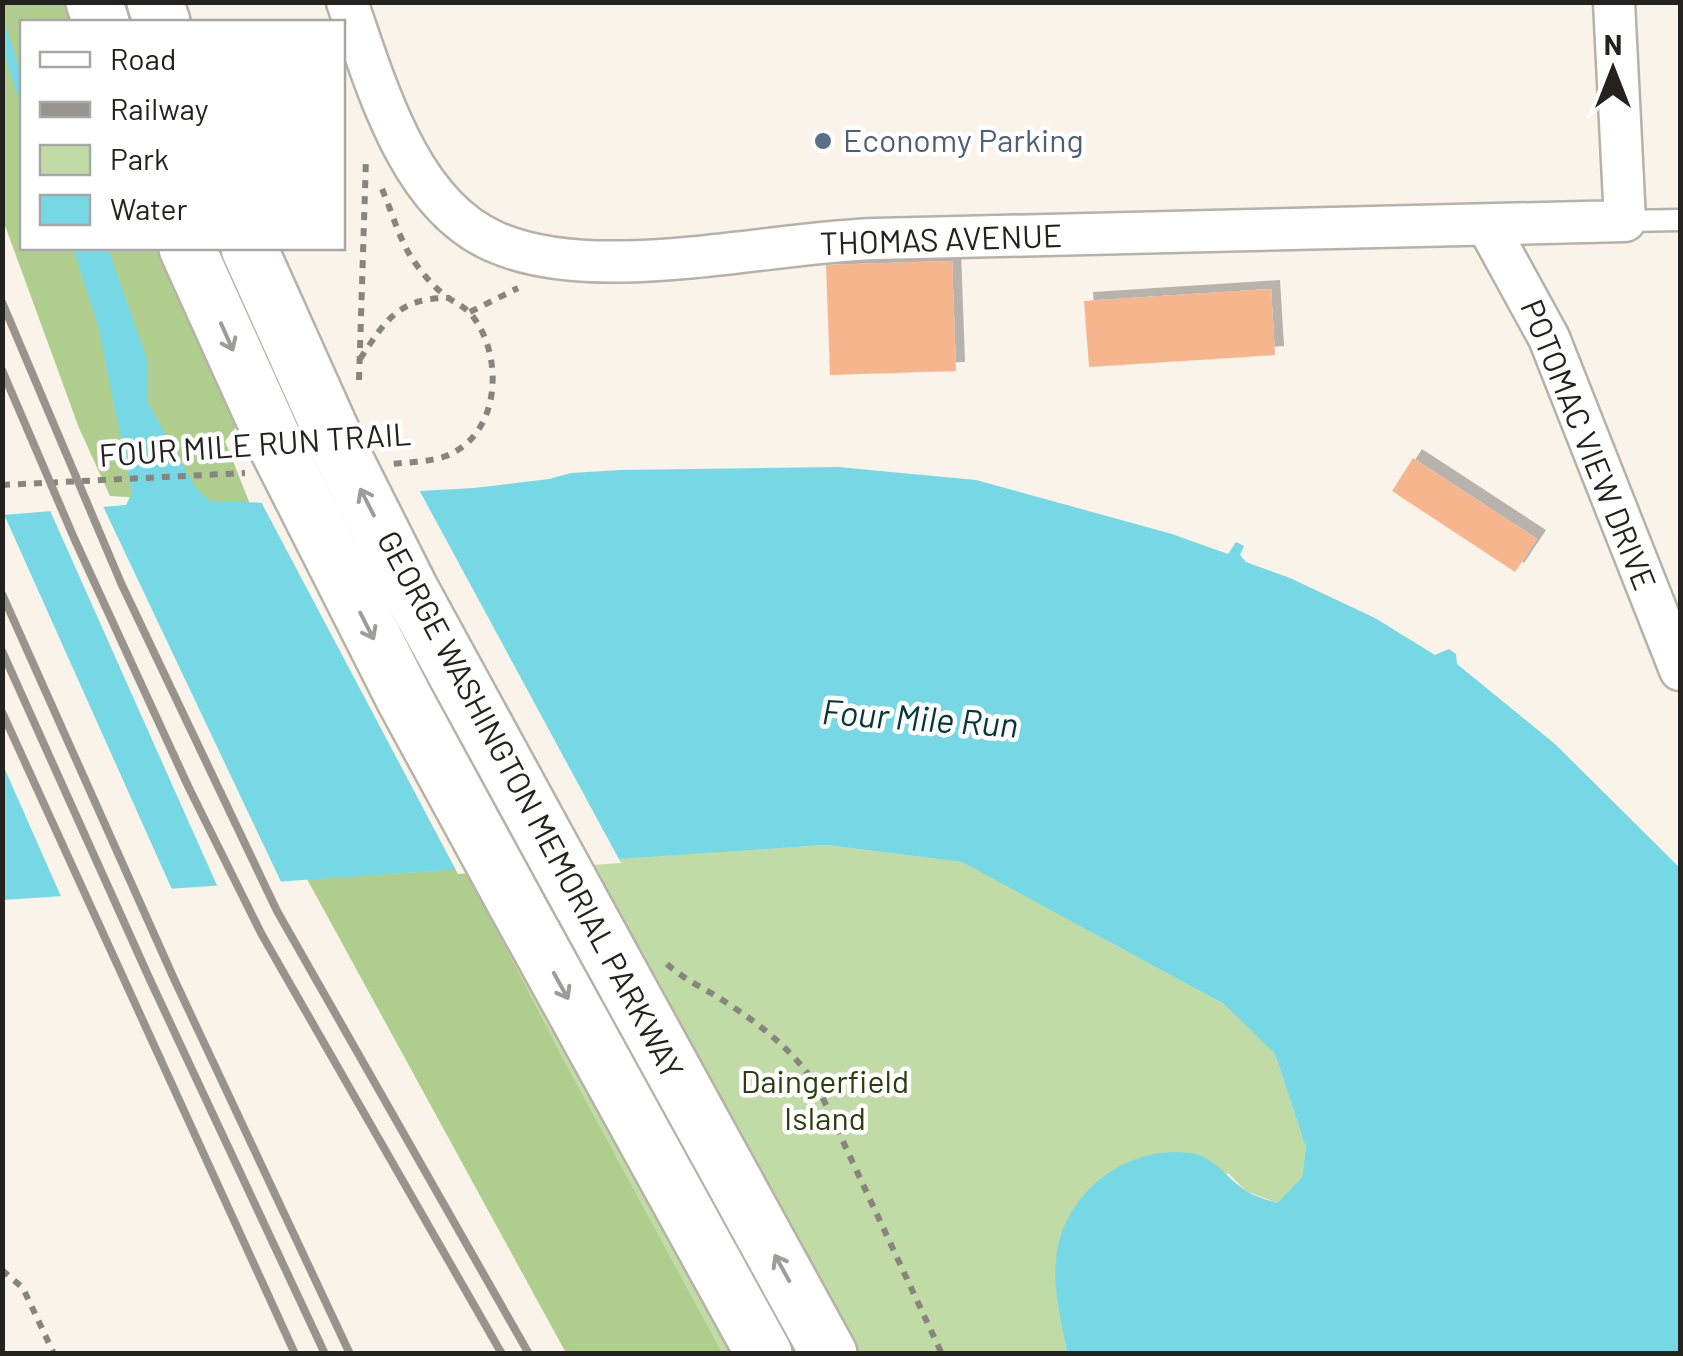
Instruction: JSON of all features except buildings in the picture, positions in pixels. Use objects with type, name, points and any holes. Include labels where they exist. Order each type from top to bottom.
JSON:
[{"type":"highway","name":"GEORGE WASHINGTON MEMORIAL PARKWAY","points":[[189,250],[262,459],[395,681],[764,1354]]},
{"type":"highway","name":"GEORGE WASHINGTON MEMORIAL PARKWAY","points":[[250,250],[360,454],[411,591],[829,1354]]},
{"type":"street","name":"THOMAS AVENUE","points":[[347,2],[379,89],[426,185],[458,220],[475,231],[494,242],[536,255],[626,261],[873,239],[1626,221]]},
{"type":"street","points":[[1614,2],[1626,221]]},
{"type":"street","name":"POTOMAC VIEW DRIVE","points":[[1487,225],[1549,338],[1680,670]]},
{"type":"lane","name":"THOMAS AVENUE","points":[[1626,221],[1680,220]]},
{"type":"path","points":[[359,383],[366,151],[374,168]]},
{"type":"path","name":"FOUR MILE RUN TRAIL","points":[[360,454],[444,456],[462,447],[484,420],[494,379],[487,340],[470,312],[448,298],[410,255],[380,186]]},
{"type":"path","points":[[360,360],[400,308],[422,298],[448,298]]},
{"type":"path","name":"FOUR MILE RUN TRAIL","points":[[2,486],[210,474],[262,459]]},
{"type":"path","points":[[660,952],[668,967],[729,1003],[803,1064],[820,1090],[942,1354]]},
{"type":"path","points":[[2,1270],[23,1288],[54,1354]]},
{"type":"green space","points":[[3,3],[70,3],[75,20],[20,20],[20,250],[167,250],[240,422],[225,441],[250,504],[110,496],[79,428],[3,220]]},
{"type":"green space","name":"Daingerfield Island","points":[[826,845],[963,862],[1224,1004],[1275,1054],[1306,1148],[1302,1177],[1277,1203],[1246,1191],[1228,1173],[1057,1297],[1067,1353],[670,1353],[422,871]]},
{"type":"green space","points":[[465,869],[722,1353],[566,1353],[307,879]]},
{"type":"water","name":"Four Mile Run","points":[[74,250],[109,250],[147,359],[148,403],[196,488],[210,501],[273,503],[474,488],[571,473],[620,470],[838,467],[976,480],[1172,534],[1228,554],[1236,542],[1244,546],[1240,555],[1246,562],[1375,618],[1435,655],[1449,649],[1456,654],[1457,664],[1555,744],[1680,868],[1680,1353],[1067,1353],[1058,1308],[1056,1261],[1070,1215],[1101,1178],[1143,1157],[1191,1153],[1207,1159],[1248,1192],[1277,1203],[1302,1177],[1306,1148],[1275,1054],[1224,1004],[962,862],[826,845],[3,900],[3,515],[126,505],[132,493],[98,326]]},
{"type":"pier","points":[[417,486],[621,863],[458,874],[259,498]]},
{"type":"pier","points":[[101,502],[283,886],[219,890],[48,506]]},
{"type":"pier","points":[[3,512],[174,894],[63,901],[3,765]]},
{"type":"waterway","points":[[2,30],[20,87]]},
{"type":"railway","points":[[2,302],[121,583],[277,911],[529,1354]]},
{"type":"railway","points":[[2,370],[188,786],[262,935],[502,1354]]},
{"type":"railway","points":[[2,594],[175,981],[350,1354]]},
{"type":"railway","points":[[2,651],[325,1354]]},
{"type":"railway","points":[[2,712],[295,1354]]},
{"type":"place","name":"Economy Parking","points":[[823,141]]}]
